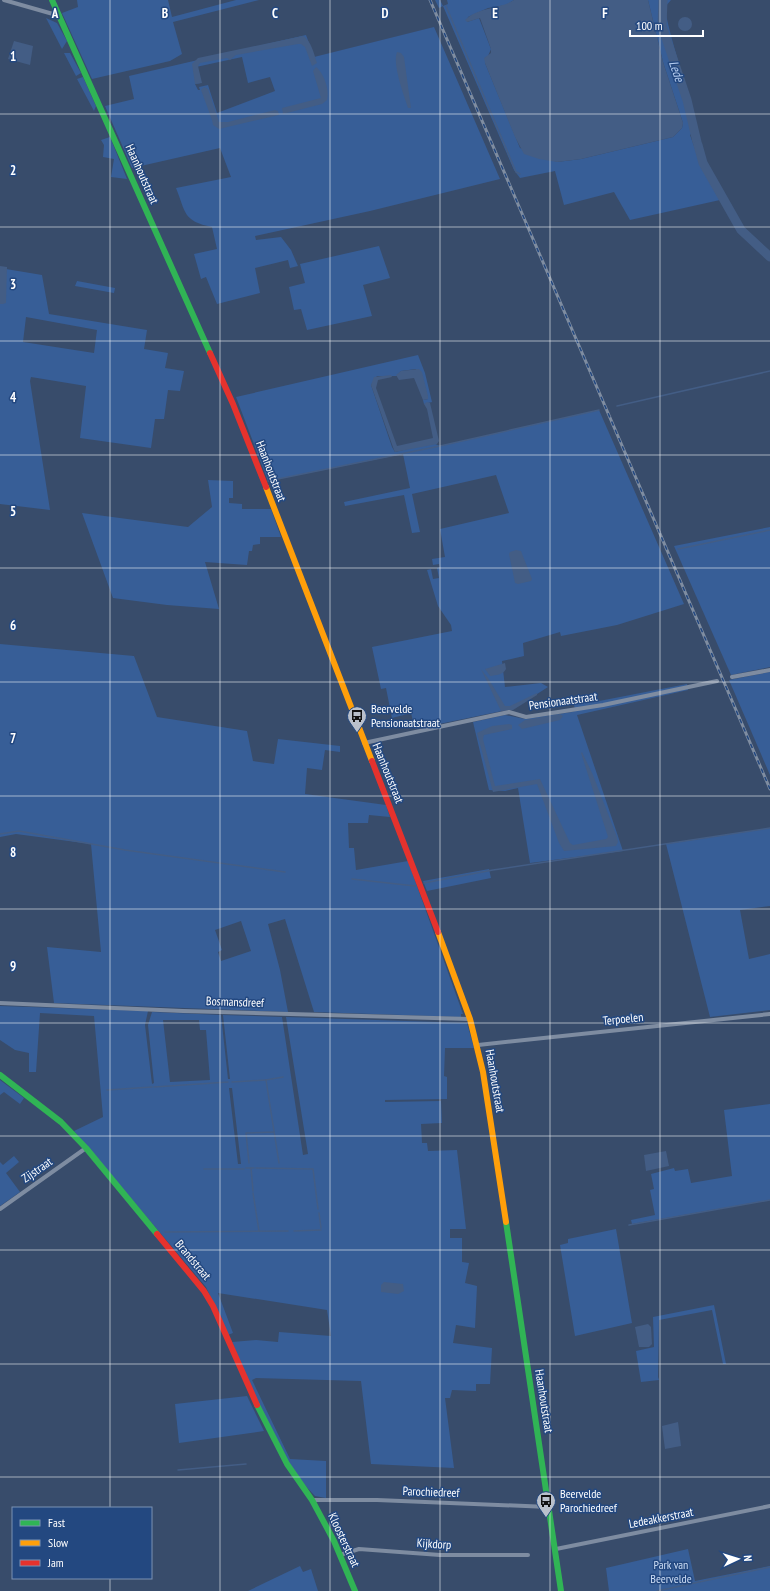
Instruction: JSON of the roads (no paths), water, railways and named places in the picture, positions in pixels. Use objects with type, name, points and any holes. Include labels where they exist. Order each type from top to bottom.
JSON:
[{"type":"street","points":[[4,0],[60,16]]},
{"type":"street","name":"Haanhoutstraat","points":[[52,0],[233,404],[470,1019],[478,1045],[483,1072],[556,1549],[561,1591]]},
{"type":"street","points":[[732,677],[770,670]]},
{"type":"street","name":"Pensionaatstraat","points":[[364,743],[509,712],[526,717],[603,705],[718,681]]},
{"type":"street","name":"Bosmansdreef","points":[[0,1003],[183,1011],[470,1019]]},
{"type":"street","name":"Terpoelen","points":[[478,1045],[770,1014]]},
{"type":"street","name":"Brandstraat","points":[[0,1075],[61,1122],[86,1148],[204,1291],[286,1464],[312,1500]]},
{"type":"street","name":"Zijstraat","points":[[0,1209],[86,1148]]},
{"type":"street","name":"Parochiedreef","points":[[312,1500],[377,1500],[549,1507]]},
{"type":"street","name":"Kloosterstraat","points":[[312,1500],[340,1555],[355,1591]]},
{"type":"street","name":"Ledeakkerstraat","points":[[556,1549],[770,1506]]},
{"type":"street","name":"Kijkdorp","points":[[340,1555],[359,1549],[440,1555],[528,1555]]},
{"type":"waterway","name":"Lede","points":[[663,0],[662,26],[687,100],[697,142]]},
{"type":"waterway","points":[[446,6],[516,172],[520,174]]},
{"type":"waterway","name":"Lede","points":[[698,145],[703,163],[741,230],[770,257]]},
{"type":"waterway","points":[[617,406],[770,371]]},
{"type":"waterway","points":[[268,481],[440,446],[599,410]]},
{"type":"waterway","points":[[678,549],[770,530]]},
{"type":"waterway","points":[[424,883],[493,870],[770,828]]},
{"type":"waterway","points":[[0,834],[19,831],[125,850],[285,872]]},
{"type":"waterway","points":[[352,879],[415,886]]},
{"type":"waterway","points":[[279,1163],[266,1080],[283,1077]]},
{"type":"waterway","points":[[232,1082],[266,1080]]},
{"type":"waterway","points":[[154,1087],[228,1082]]},
{"type":"waterway","points":[[107,1090],[152,1087]]},
{"type":"waterway","points":[[249,1163],[246,1133],[274,1132]]},
{"type":"waterway","points":[[246,1168],[254,1168]]},
{"type":"waterway","points":[[251,1168],[253,1191]]},
{"type":"waterway","points":[[256,1168],[313,1169],[318,1209]]},
{"type":"waterway","points":[[204,1169],[244,1169]]},
{"type":"waterway","points":[[253,1193],[259,1231]]},
{"type":"waterway","points":[[629,1225],[770,1200]]},
{"type":"waterway","points":[[319,1213],[321,1228]]},
{"type":"waterway","points":[[294,1231],[321,1230]]},
{"type":"waterway","points":[[165,1232],[288,1231]]},
{"type":"waterway","points":[[178,1470],[246,1464]]},
{"type":"waterway","points":[[657,1591],[770,1567]]},
{"type":"railway","points":[[430,0],[770,789]]},
{"type":"place","name":"Beervelde Pensionaatstraat","points":[[357,733]]},
{"type":"place","name":"Beervelde Parochiedreef","points":[[546,1518]]},
{"type":"park label","name":"Park van Beervelde","points":[[671,1572]]}]
